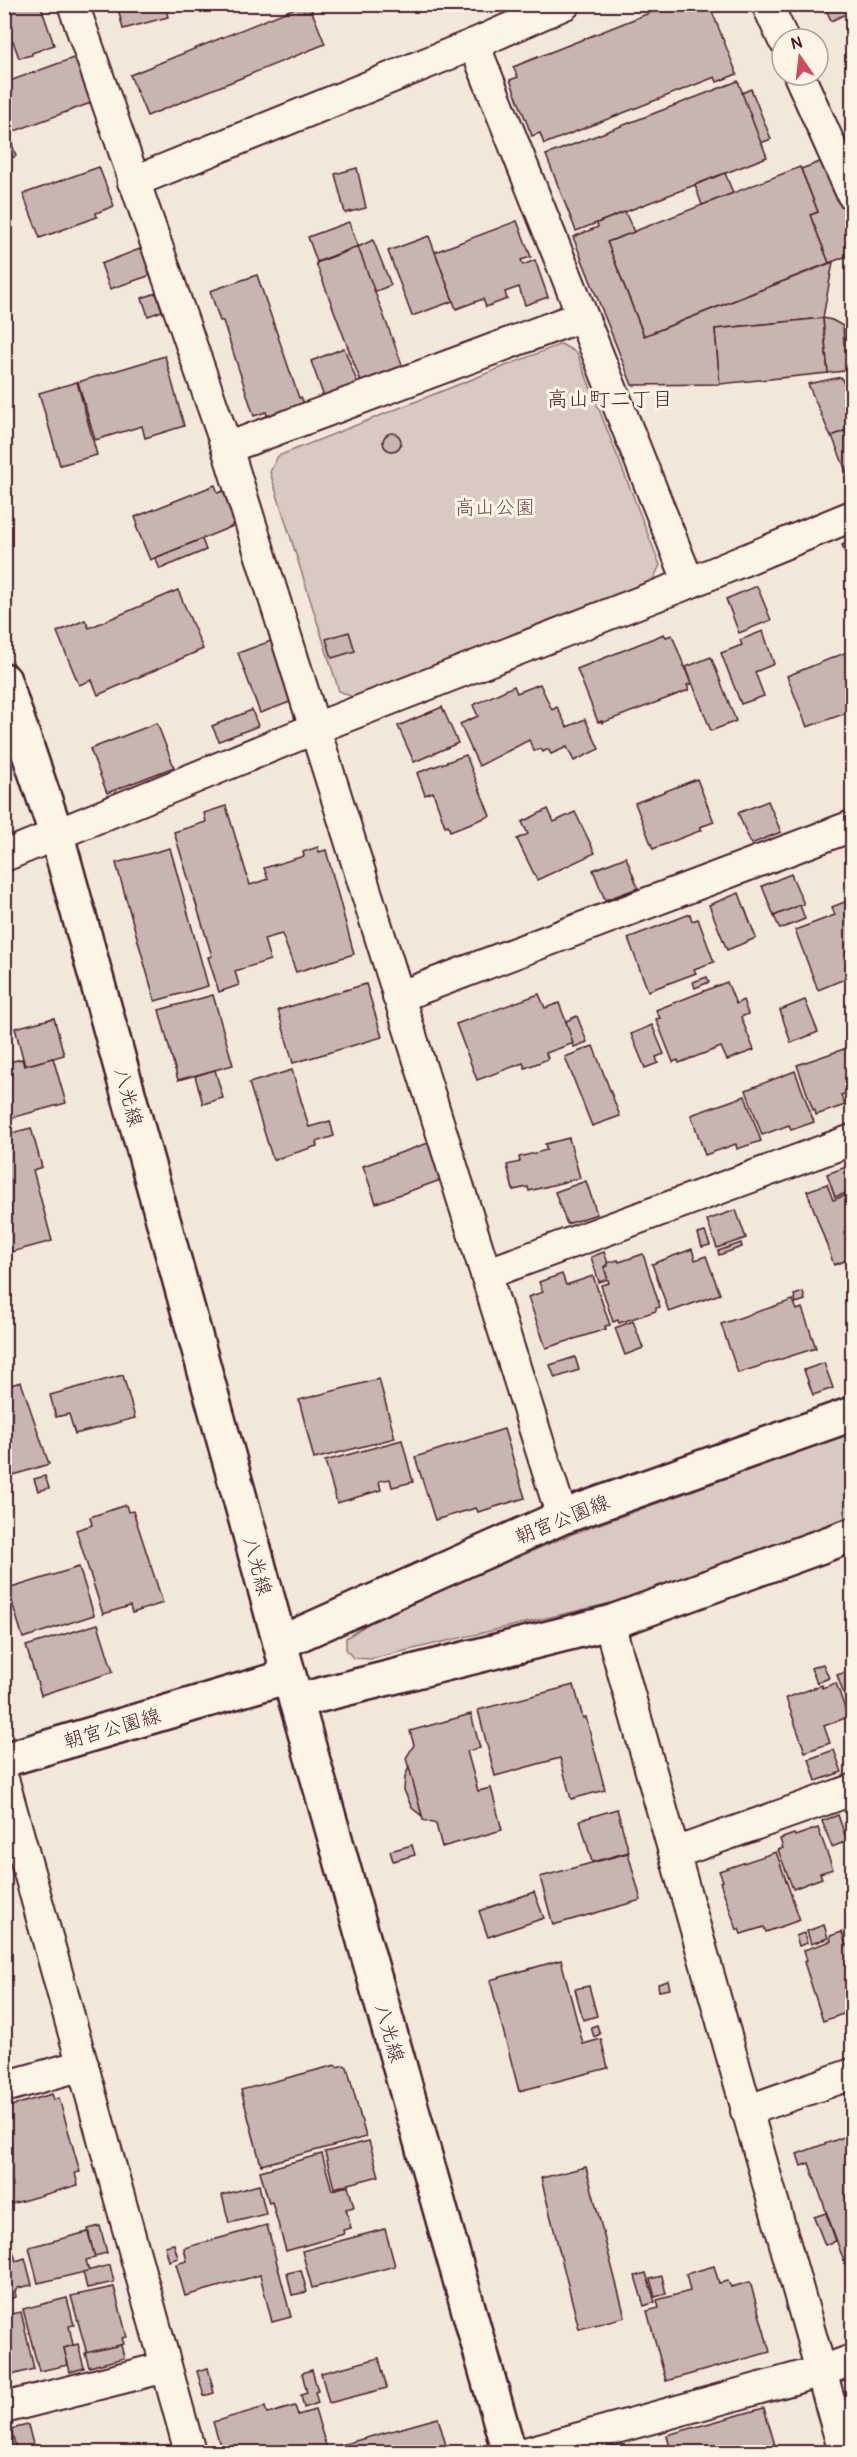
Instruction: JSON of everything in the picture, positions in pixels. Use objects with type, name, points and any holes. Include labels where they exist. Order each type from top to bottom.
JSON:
[{"type":"street","points":[[73,4],[227,448],[562,1517]]},
{"type":"street","points":[[133,182],[474,44],[565,4]]},
{"type":"street","points":[[767,4],[778,27]]},
{"type":"street","points":[[474,44],[689,584]]},
{"type":"street","points":[[804,87],[852,194]]},
{"type":"street","points":[[227,448],[582,316]]},
{"type":"street","points":[[4,856],[316,728],[689,584],[852,516]]},
{"type":"street","name":"八光線","points":[[4,680],[57,836],[292,1689],[509,2452]]},
{"type":"street","points":[[398,997],[852,826]]},
{"type":"street","points":[[486,1274],[852,1140]]},
{"type":"street","name":"朝宮公園線","points":[[280,1643],[562,1517],[852,1414]]},
{"type":"street","name":"朝宮公園線","points":[[4,1760],[292,1689],[609,1623],[852,1535]]},
{"type":"street","points":[[609,1623],[844,2452]]},
{"type":"street","points":[[4,1782],[190,2452]]},
{"type":"street","points":[[675,1853],[852,1790]]},
{"type":"street","points":[[4,2087],[83,2065]]},
{"type":"street","points":[[746,2111],[852,2074]]},
{"type":"street","points":[[529,2452],[822,2371],[852,2360]]},
{"type":"street","points":[[4,2408],[166,2367]]},
{"type":"green space","name":"高山公園","points":[[561,344],[577,353],[660,565],[653,580],[354,698],[339,691],[270,472],[278,456]]},
{"type":"green space","points":[[852,1433],[852,1522],[654,1593],[370,1659],[353,1658],[346,1649],[346,1638],[378,1617],[572,1534]]},
{"type":"building","points":[[4,4],[40,4],[54,45],[19,58],[13,41],[4,44]]},
{"type":"building","points":[[117,4],[165,4],[168,17],[123,29]]},
{"type":"building","points":[[309,4],[325,44],[147,116],[130,75]]},
{"type":"building","points":[[672,4],[709,4],[737,74],[717,82],[715,77],[544,144],[540,133],[532,136],[510,80],[518,77],[513,67]]},
{"type":"building","points":[[824,4],[852,4],[852,11],[831,21]]},
{"type":"building","points":[[79,56],[96,101],[4,135],[4,83]]},
{"type":"building","points":[[738,81],[767,157],[576,231],[546,155]]},
{"type":"building","points":[[751,89],[771,139],[761,143],[742,93]]},
{"type":"building","points":[[11,141],[16,156],[7,160],[4,144]]},
{"type":"building","points":[[825,160],[852,229],[852,254],[829,263],[810,215],[818,212],[801,169]]},
{"type":"building","points":[[99,167],[114,206],[96,213],[97,217],[40,238],[23,194]]},
{"type":"building","points":[[800,167],[818,212],[810,215],[829,263],[644,336],[607,242]]},
{"type":"building","points":[[357,168],[366,208],[345,213],[335,174]]},
{"type":"building","points":[[725,173],[733,193],[702,205],[695,185]]},
{"type":"building","points":[[625,212],[634,232],[607,242],[644,336],[833,262],[823,318],[715,329],[720,384],[632,385],[573,237],[598,227],[597,223]]},
{"type":"building","points":[[517,221],[531,257],[521,260],[523,265],[535,260],[548,297],[525,305],[519,287],[505,292],[507,299],[486,307],[483,299],[456,309],[435,252]]},
{"type":"building","points":[[349,222],[358,246],[317,262],[308,237]]},
{"type":"building","points":[[429,236],[453,301],[412,316],[388,251]]},
{"type":"building","points":[[373,240],[391,285],[374,292],[358,247]]},
{"type":"building","points":[[150,245],[160,272],[110,289],[101,264]]},
{"type":"building","points":[[358,247],[403,367],[361,382],[316,263]]},
{"type":"building","points":[[257,275],[299,398],[301,397],[305,406],[268,418],[266,412],[254,416],[223,321],[220,321],[210,291]]},
{"type":"building","points":[[156,293],[162,311],[148,316],[142,298]]},
{"type":"building","points":[[823,318],[828,373],[720,384],[715,329]]},
{"type":"building","points":[[823,318],[843,326],[844,344],[852,342],[852,370],[828,373]]},
{"type":"building","points":[[344,348],[358,384],[324,397],[311,361]]},
{"type":"building","points":[[165,356],[184,426],[145,438],[142,426],[95,440],[78,382]]},
{"type":"building","points":[[841,377],[852,401],[852,427],[831,437],[808,384]]},
{"type":"building","points":[[77,382],[97,455],[60,465],[39,393]]},
{"type":"building","points":[[852,428],[852,486],[832,436]]},
{"type":"building","points":[[392,433],[398,436],[401,442],[398,448],[392,451],[386,448],[383,442],[386,436]]},
{"type":"building","points":[[215,485],[218,493],[228,489],[241,520],[232,524],[233,526],[150,560],[136,526],[138,525],[135,517]]},
{"type":"building","points":[[202,539],[206,550],[160,569],[155,558]]},
{"type":"building","points":[[852,541],[852,568],[851,569],[842,545]]},
{"type":"building","points":[[757,586],[771,620],[739,633],[726,599]]},
{"type":"building","points":[[178,590],[203,649],[98,695],[92,680],[79,685],[57,632],[85,620],[89,628]]},
{"type":"building","points":[[763,631],[774,664],[755,672],[764,696],[741,704],[721,653],[742,645],[740,640]]},
{"type":"building","points":[[349,632],[355,651],[332,658],[326,639]]},
{"type":"building","points":[[664,634],[666,637],[672,635],[691,684],[687,685],[689,690],[602,723],[602,721],[598,722],[577,669]]},
{"type":"building","points":[[279,638],[301,698],[260,713],[238,653]]},
{"type":"building","points":[[852,650],[852,711],[807,727],[787,676]]},
{"type":"building","points":[[711,657],[736,721],[711,731],[686,667]]},
{"type":"building","points":[[540,684],[552,710],[557,707],[567,727],[585,719],[599,749],[574,761],[567,747],[551,754],[548,749],[543,752],[541,749],[534,751],[529,740],[479,766],[460,724],[478,716],[473,705],[514,686],[517,693]]},
{"type":"building","points":[[442,707],[458,743],[414,762],[398,726]]},
{"type":"building","points":[[252,710],[258,726],[219,741],[212,726]]},
{"type":"building","points":[[157,723],[174,767],[107,793],[90,749]]},
{"type":"building","points":[[466,755],[490,816],[450,831],[448,825],[445,826],[433,792],[425,795],[417,773]]},
{"type":"building","points":[[697,779],[714,822],[700,827],[702,830],[653,849],[635,803]]},
{"type":"building","points":[[768,801],[781,832],[751,844],[738,813]]},
{"type":"building","points":[[226,806],[250,885],[268,879],[264,868],[304,856],[303,852],[318,847],[319,852],[326,850],[354,954],[296,972],[282,934],[264,939],[270,960],[235,971],[239,985],[219,992],[208,957],[212,956],[174,832],[206,822],[204,813]]},
{"type":"building","points":[[548,809],[554,822],[575,812],[595,853],[537,880],[517,839],[528,834],[522,822]]},
{"type":"building","points":[[170,848],[208,986],[155,1001],[116,863]]},
{"type":"building","points":[[626,857],[638,888],[605,900],[593,870]]},
{"type":"building","points":[[791,874],[804,904],[774,916],[762,886]]},
{"type":"building","points":[[739,893],[756,938],[727,950],[709,905]]},
{"type":"building","points":[[852,899],[852,976],[818,990],[795,930],[835,915],[832,907]]},
{"type":"building","points":[[800,905],[805,919],[780,929],[774,916]]},
{"type":"building","points":[[690,914],[692,921],[698,919],[714,962],[694,969],[696,973],[648,991],[628,938]]},
{"type":"building","points":[[707,977],[709,982],[695,988],[693,982]]},
{"type":"building","points":[[727,982],[736,1004],[743,1000],[748,1014],[741,1017],[754,1050],[727,1060],[721,1047],[679,1063],[678,1060],[673,1062],[656,1019],[660,1018],[656,1010]]},
{"type":"building","points":[[366,984],[382,1037],[293,1063],[278,1010]]},
{"type":"building","points":[[539,994],[545,1008],[559,1003],[574,1043],[546,1053],[548,1059],[525,1068],[523,1063],[477,1080],[456,1024]]},
{"type":"building","points":[[213,995],[233,1065],[178,1080],[159,1010]]},
{"type":"building","points":[[805,1000],[818,1032],[791,1043],[780,1010]]},
{"type":"building","points":[[577,1016],[587,1042],[574,1047],[566,1021]]},
{"type":"building","points":[[54,1018],[64,1055],[25,1066],[15,1028]]},
{"type":"building","points":[[652,1025],[664,1054],[656,1057],[658,1063],[645,1068],[631,1034]]},
{"type":"building","points":[[593,1046],[620,1116],[592,1126],[565,1057]]},
{"type":"building","points":[[847,1048],[852,1063],[852,1091],[841,1095],[845,1105],[816,1115],[797,1065]]},
{"type":"building","points":[[53,1058],[66,1103],[4,1120],[4,1063],[22,1059],[24,1066]]},
{"type":"building","points":[[215,1070],[223,1098],[203,1104],[195,1076]]},
{"type":"building","points":[[292,1070],[309,1127],[330,1121],[334,1136],[316,1142],[317,1146],[273,1160],[249,1083]]},
{"type":"building","points":[[795,1071],[814,1122],[791,1130],[789,1125],[762,1135],[746,1090]]},
{"type":"building","points":[[745,1096],[761,1141],[737,1149],[736,1144],[705,1155],[691,1115]]},
{"type":"building","points":[[31,1128],[42,1167],[33,1170],[52,1241],[4,1254],[4,1135]]},
{"type":"building","points":[[569,1138],[580,1178],[529,1191],[528,1187],[513,1190],[507,1165],[520,1162],[519,1157],[547,1150],[545,1144]]},
{"type":"building","points":[[434,1141],[452,1176],[376,1203],[363,1166]]},
{"type":"building","points":[[846,1167],[852,1191],[835,1197],[827,1174]]},
{"type":"building","points":[[586,1181],[597,1214],[567,1224],[555,1192]]},
{"type":"building","points":[[827,1184],[833,1200],[852,1193],[852,1258],[834,1265],[807,1191]]},
{"type":"building","points":[[736,1210],[746,1238],[717,1248],[707,1220]]},
{"type":"building","points":[[705,1232],[710,1245],[702,1247],[698,1234]]},
{"type":"building","points":[[741,1243],[742,1247],[719,1255],[718,1251]]},
{"type":"building","points":[[692,1249],[695,1260],[706,1256],[720,1294],[669,1312],[652,1264]]},
{"type":"building","points":[[604,1252],[608,1263],[604,1267],[608,1279],[599,1282],[591,1257]]},
{"type":"building","points":[[643,1254],[660,1307],[656,1308],[656,1311],[619,1323],[618,1320],[613,1322],[601,1285],[609,1283],[604,1267],[608,1266],[607,1263],[618,1260],[619,1262]]},
{"type":"building","points":[[562,1274],[566,1285],[593,1276],[610,1325],[605,1326],[606,1329],[546,1348],[528,1297],[543,1292],[539,1282]]},
{"type":"building","points":[[803,1292],[805,1300],[796,1303],[794,1295]]},
{"type":"building","points":[[793,1300],[797,1310],[802,1308],[816,1348],[738,1373],[721,1324]]},
{"type":"building","points":[[633,1321],[643,1348],[625,1355],[615,1328]]},
{"type":"building","points":[[575,1357],[579,1370],[555,1378],[550,1365]]},
{"type":"building","points":[[824,1363],[833,1388],[813,1395],[804,1370]]},
{"type":"building","points":[[123,1375],[135,1418],[75,1434],[69,1414],[56,1417],[50,1395]]},
{"type":"building","points":[[379,1379],[395,1438],[314,1459],[299,1400]]},
{"type":"building","points":[[21,1382],[49,1464],[4,1478],[4,1387]]},
{"type":"building","points":[[504,1429],[525,1498],[478,1512],[476,1508],[435,1520],[415,1457]]},
{"type":"building","points":[[402,1440],[413,1482],[392,1487],[390,1479],[379,1481],[381,1490],[337,1503],[325,1461]]},
{"type":"building","points":[[45,1476],[49,1488],[38,1491],[34,1479]]},
{"type":"building","points":[[126,1505],[128,1512],[133,1511],[163,1603],[132,1613],[130,1606],[103,1614],[76,1530],[92,1525],[90,1517]]},
{"type":"building","points":[[79,1567],[94,1615],[23,1638],[8,1589]]},
{"type":"building","points":[[98,1624],[113,1672],[41,1695],[26,1646]]},
{"type":"building","points":[[852,1625],[852,1649],[847,1637]]},
{"type":"building","points":[[823,1664],[829,1678],[817,1683],[811,1668]]},
{"type":"building","points":[[852,1670],[852,1718],[837,1675]]},
{"type":"building","points":[[836,1683],[848,1717],[824,1726],[830,1743],[805,1752],[786,1698],[822,1685],[822,1688]]},
{"type":"building","points":[[574,1685],[583,1718],[586,1717],[605,1790],[571,1799],[560,1758],[495,1776],[478,1710]]},
{"type":"building","points":[[471,1714],[480,1748],[467,1751],[478,1791],[491,1788],[502,1830],[442,1847],[436,1824],[423,1820],[406,1758],[414,1745],[410,1731]]},
{"type":"building","points":[[834,1750],[842,1772],[816,1781],[809,1759]]},
{"type":"building","points":[[409,1767],[422,1816],[412,1808],[404,1790]]},
{"type":"building","points":[[617,1809],[629,1852],[592,1862],[580,1820]]},
{"type":"building","points":[[838,1815],[847,1841],[832,1847],[822,1821]]},
{"type":"building","points":[[818,1828],[833,1869],[820,1873],[822,1878],[793,1889],[778,1850],[783,1848],[780,1839]]},
{"type":"building","points":[[412,1845],[415,1855],[393,1861],[390,1851]]},
{"type":"building","points":[[776,1852],[800,1920],[766,1932],[764,1927],[741,1934],[739,1929],[737,1930],[720,1882],[723,1881],[719,1871]]},
{"type":"building","points":[[628,1853],[641,1900],[553,1925],[540,1877]]},
{"type":"building","points":[[534,1892],[544,1918],[488,1937],[479,1911]]},
{"type":"building","points":[[824,1925],[828,1938],[811,1944],[807,1931]]},
{"type":"building","points":[[842,1932],[846,1946],[852,1944],[852,2011],[823,2021],[804,1962],[807,1961],[804,1950],[831,1941],[830,1936]]},
{"type":"building","points":[[804,1933],[807,1943],[799,1946],[796,1936]]},
{"type":"building","points":[[561,1960],[583,2044],[601,2039],[608,2068],[519,2091],[490,1980]]},
{"type":"building","points":[[668,1981],[670,1989],[659,1991],[658,1984]]},
{"type":"building","points":[[589,1986],[597,2016],[583,2020],[575,1989]]},
{"type":"building","points":[[597,2025],[600,2034],[594,2037],[591,2027]]},
{"type":"building","points":[[336,2065],[347,2067],[366,2137],[261,2165],[241,2090]]},
{"type":"building","points":[[52,2094],[54,2100],[59,2098],[80,2172],[75,2173],[78,2185],[4,2206],[4,2108]]},
{"type":"building","points":[[852,2134],[852,2284],[809,2163],[801,2166],[797,2154]]},
{"type":"building","points":[[369,2141],[379,2176],[334,2188],[325,2152]]},
{"type":"building","points":[[322,2154],[332,2190],[348,2186],[354,2207],[346,2209],[351,2228],[343,2230],[344,2234],[286,2251],[272,2202],[269,2203],[260,2171]]},
{"type":"building","points":[[586,2167],[625,2317],[579,2329],[541,2178]]},
{"type":"building","points":[[259,2185],[266,2214],[229,2223],[222,2195]]},
{"type":"building","points":[[826,2213],[836,2241],[825,2245],[814,2217]]},
{"type":"building","points":[[267,2225],[291,2317],[272,2322],[260,2275],[185,2296],[176,2264],[187,2261],[184,2248]]},
{"type":"building","points":[[100,2226],[107,2253],[94,2256],[88,2229]]},
{"type":"building","points":[[385,2229],[395,2266],[312,2288],[302,2251]]},
{"type":"building","points":[[88,2232],[95,2258],[86,2260],[89,2271],[38,2283],[29,2247]]},
{"type":"building","points":[[174,2244],[178,2258],[169,2261],[165,2246]]},
{"type":"building","points":[[13,2251],[16,2261],[25,2258],[32,2285],[18,2288],[15,2291],[16,2297],[4,2300],[4,2253]]},
{"type":"building","points":[[110,2265],[114,2282],[87,2288],[83,2272]]},
{"type":"building","points":[[714,2266],[719,2283],[728,2281],[731,2287],[750,2282],[770,2352],[666,2381],[647,2311],[659,2308],[657,2300],[690,2291],[686,2274]]},
{"type":"building","points":[[301,2270],[307,2292],[292,2295],[287,2273]]},
{"type":"building","points":[[646,2273],[655,2302],[644,2306],[635,2276]]},
{"type":"building","points":[[662,2276],[666,2294],[655,2297],[650,2279]]},
{"type":"building","points":[[114,2287],[127,2337],[122,2338],[124,2344],[87,2354],[71,2296]]},
{"type":"building","points":[[852,2292],[852,2303],[851,2304],[848,2294]]},
{"type":"building","points":[[67,2298],[74,2325],[69,2326],[73,2345],[64,2348],[68,2365],[39,2371],[23,2309]]},
{"type":"building","points":[[21,2312],[34,2369],[8,2376],[4,2374],[4,2315]]},
{"type":"building","points":[[78,2344],[84,2368],[70,2372],[64,2348]]},
{"type":"building","points":[[121,2345],[124,2358],[89,2367],[85,2353]]},
{"type":"building","points":[[379,2358],[387,2388],[329,2403],[321,2373]]},
{"type":"building","points":[[208,2368],[214,2393],[204,2396],[197,2371]]},
{"type":"building","points":[[312,2370],[318,2391],[315,2392],[318,2403],[304,2408],[301,2395],[307,2393],[302,2373]]},
{"type":"building","points":[[295,2406],[298,2415],[315,2410],[328,2452],[222,2452],[213,2422],[265,2407],[267,2414]]},
{"type":"building","points":[[764,2408],[777,2452],[671,2452],[667,2435]]},
{"type":"building","points":[[438,2418],[448,2452],[339,2452],[337,2446]]},
{"type":"building","points":[[28,2425],[35,2452],[17,2452],[11,2429]]},
{"type":"building","points":[[10,2441],[13,2452],[4,2452],[4,2442]]},
{"type":"district","name":"高山町二丁目","points":[[610,399]]}]
